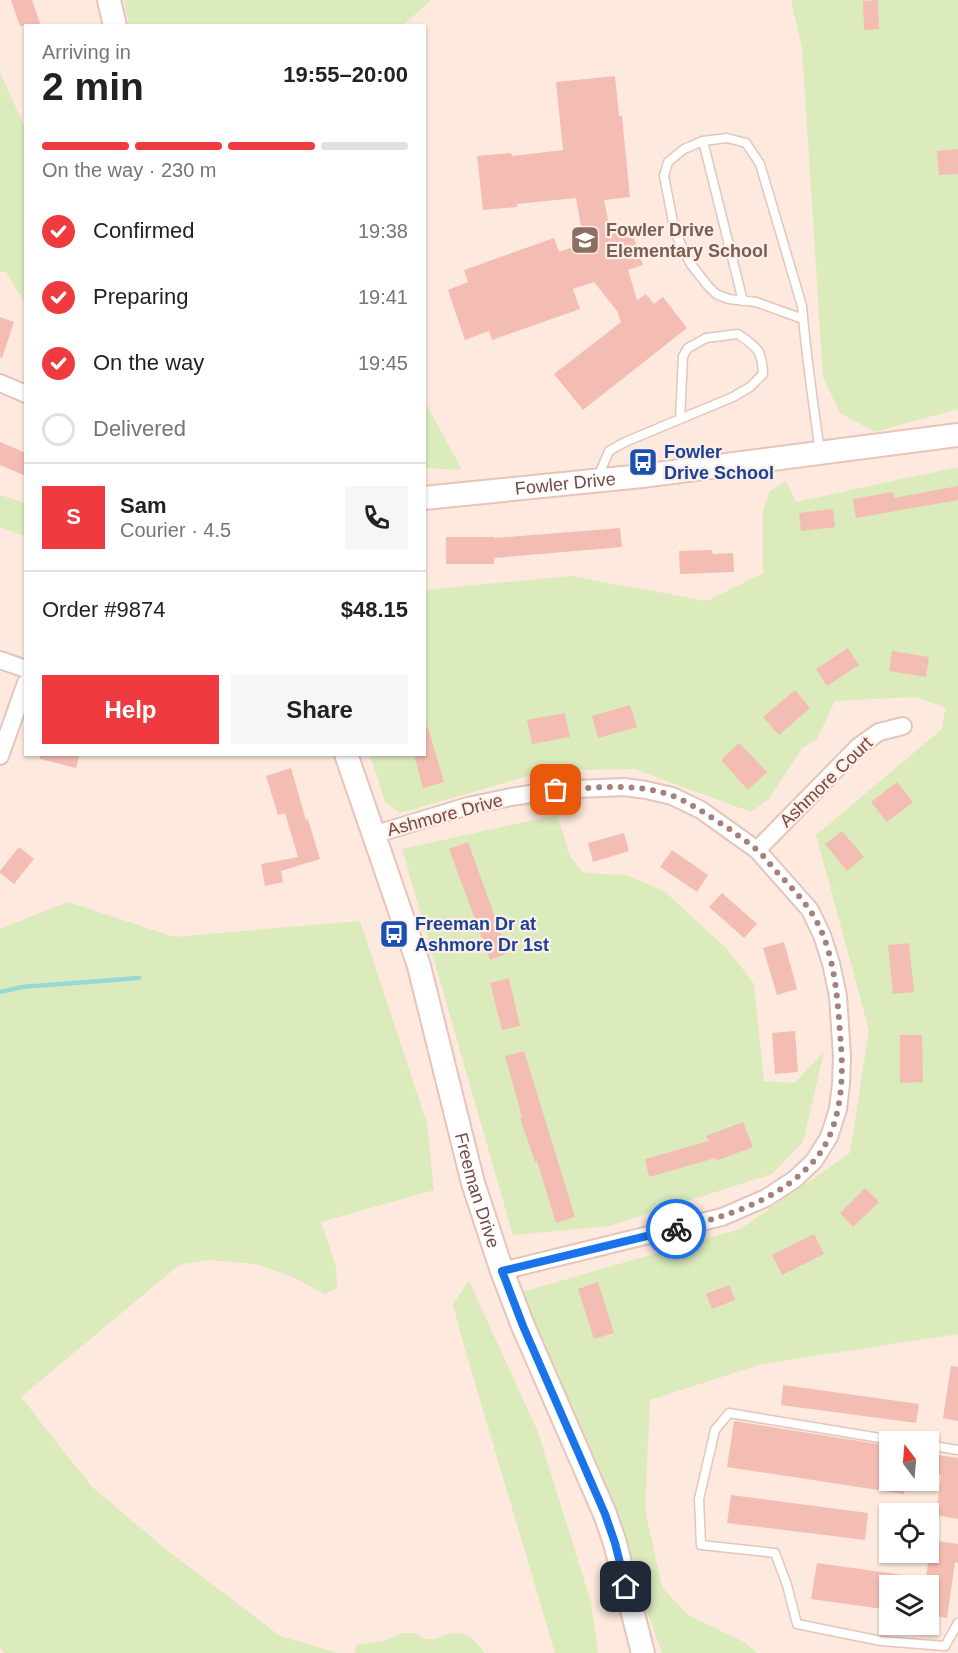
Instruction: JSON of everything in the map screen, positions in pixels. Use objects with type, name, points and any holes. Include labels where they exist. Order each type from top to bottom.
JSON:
[{"type":"street","points":[[109,0],[115,24]]},
{"type":"street","points":[[0,383],[24,393]]},
{"type":"street","name":"Fowler Drive","points":[[426,498],[597,480],[958,435]]},
{"type":"street","points":[[0,660],[24,668]]},
{"type":"street","points":[[0,756],[24,689]]},
{"type":"street","name":"Ashmore Court","points":[[757,850],[858,747],[879,732],[903,726]]},
{"type":"street","name":"Freeman Drive","points":[[347,756],[419,966],[467,1162],[502,1271],[528,1337],[605,1514],[615,1543],[643,1653]]},
{"type":"street","name":"Ashmore Drive","points":[[373,835],[468,806],[511,796],[556,790],[624,787],[672,796],[701,810],[757,850],[810,910],[822,935],[831,963],[838,996],[842,1056],[838,1109],[830,1137],[814,1161],[795,1179],[766,1198],[722,1217],[502,1271]]},
{"type":"lane","points":[[803,319],[756,302],[729,299],[716,294],[690,263],[675,232],[664,176],[668,162],[684,149],[703,141],[727,138],[746,143],[760,164],[802,306],[820,453]]},
{"type":"lane","points":[[703,141],[743,301]]},
{"type":"lane","points":[[597,480],[609,451],[625,442],[680,419],[732,397],[750,387],[763,374],[762,357],[754,345],[738,334],[706,338],[688,348],[683,356],[680,419]]},
{"type":"lane","points":[[879,1438],[729,1413],[715,1430],[699,1499],[701,1545],[775,1552],[787,1585],[797,1624],[880,1641],[945,1646],[958,1623]]},
{"type":"lane","points":[[939,1447],[958,1450]]},
{"type":"green space","points":[[124,0],[431,0],[404,24],[129,24]]},
{"type":"green space","points":[[791,0],[958,0],[958,409],[875,432],[840,413],[823,377],[802,48]]},
{"type":"green space","points":[[0,72],[24,126],[24,301],[6,272],[0,271]]},
{"type":"green space","points":[[426,404],[462,470],[426,468]]},
{"type":"green space","points":[[958,468],[958,1334],[762,1364],[650,1400],[645,1510],[662,1587],[688,1615],[744,1642],[757,1653],[662,1653],[601,1483],[519,1293],[740,1229],[850,1153],[869,1030],[816,835],[941,730],[946,708],[916,697],[835,701],[817,739],[802,748],[769,799],[751,812],[634,769],[545,771],[400,813],[385,802],[370,756],[426,756],[426,590],[570,576],[707,601],[763,573],[763,510],[770,491],[786,481],[796,502]]},
{"type":"green space","points":[[0,495],[24,503],[24,536],[0,527]]},
{"type":"green space","points":[[557,815],[570,856],[583,873],[626,875],[664,891],[727,949],[754,984],[764,1081],[794,1083],[824,1052],[803,1142],[772,1174],[609,1226],[513,1235],[402,849]]},
{"type":"green space","points":[[68,902],[174,937],[360,921],[427,1123],[434,1190],[321,1222],[336,1266],[337,1288],[325,1294],[295,1278],[256,1264],[208,1260],[179,1265],[21,1397],[92,1487],[168,1551],[280,1636],[338,1653],[5,1653],[0,1648],[0,929]]},
{"type":"green space","points":[[469,1281],[538,1432],[591,1602],[598,1653],[555,1653],[453,1304]]},
{"type":"green space","points":[[402,1633],[415,1633],[423,1639],[434,1639],[451,1633],[463,1634],[471,1637],[485,1653],[355,1653],[356,1645],[384,1641]]},
{"type":"building","points":[[11,0],[32,0],[40,24],[20,26]]},
{"type":"building","points":[[878,0],[879,29],[864,30],[863,1]]},
{"type":"building","points":[[615,76],[619,116],[622,116],[630,197],[604,200],[611,234],[630,227],[643,265],[628,270],[637,300],[646,294],[654,304],[663,297],[687,328],[583,410],[554,374],[621,322],[617,311],[594,282],[573,289],[580,309],[492,340],[489,331],[465,340],[448,290],[468,282],[464,270],[554,238],[559,252],[584,243],[576,198],[483,210],[477,156],[511,153],[512,156],[563,150],[556,82]]},
{"type":"building","points":[[958,149],[958,174],[939,175],[937,151]]},
{"type":"building","points":[[0,317],[14,322],[2,358],[0,357]]},
{"type":"building","points":[[0,442],[24,452],[24,475],[0,465]]},
{"type":"building","points":[[958,486],[958,500],[856,518],[853,499],[893,492],[894,498]]},
{"type":"building","points":[[833,509],[835,527],[801,531],[799,513]]},
{"type":"building","points":[[620,528],[622,547],[494,558],[494,564],[446,564],[446,537],[494,538]]},
{"type":"building","points":[[712,550],[713,554],[733,553],[734,572],[680,574],[679,551]]},
{"type":"building","points":[[848,648],[859,665],[827,686],[816,669]]},
{"type":"building","points":[[892,651],[929,657],[926,677],[889,671]]},
{"type":"building","points":[[795,690],[810,708],[779,735],[763,717]]},
{"type":"building","points":[[630,705],[637,727],[598,738],[592,716]]},
{"type":"building","points":[[565,713],[570,737],[532,744],[527,720]]},
{"type":"building","points":[[426,727],[428,727],[444,782],[423,788],[415,756],[426,756]]},
{"type":"building","points":[[739,743],[767,772],[748,790],[721,760]]},
{"type":"building","points":[[40,756],[79,756],[76,768],[40,759]]},
{"type":"building","points":[[291,768],[320,859],[281,871],[283,882],[265,886],[261,864],[298,857],[285,813],[278,815],[266,776]]},
{"type":"building","points":[[897,782],[913,802],[887,822],[871,802]]},
{"type":"building","points":[[842,831],[864,857],[847,871],[825,844]]},
{"type":"building","points":[[624,833],[629,851],[593,862],[588,843]]},
{"type":"building","points":[[468,842],[508,953],[490,960],[449,849]]},
{"type":"building","points":[[19,847],[34,859],[14,884],[0,871]]},
{"type":"building","points":[[672,850],[708,875],[697,892],[660,867]]},
{"type":"building","points":[[722,893],[757,924],[744,938],[709,907]]},
{"type":"building","points":[[784,942],[797,989],[777,995],[763,948]]},
{"type":"building","points":[[909,943],[914,992],[893,994],[888,945]]},
{"type":"building","points":[[509,978],[520,1026],[502,1030],[490,983]]},
{"type":"building","points":[[795,1031],[798,1072],[775,1074],[772,1033]]},
{"type":"building","points":[[900,1035],[922,1035],[923,1082],[900,1083]]},
{"type":"building","points":[[524,1051],[575,1217],[556,1223],[537,1161],[535,1162],[520,1118],[522,1117],[505,1056]]},
{"type":"building","points":[[743,1122],[753,1147],[716,1161],[715,1158],[649,1177],[645,1159],[709,1141],[706,1136]]},
{"type":"building","points":[[865,1188],[879,1202],[853,1227],[840,1213]]},
{"type":"building","points":[[814,1234],[824,1254],[782,1275],[772,1255]]},
{"type":"building","points":[[598,1282],[614,1333],[594,1339],[578,1289]]},
{"type":"building","points":[[729,1285],[735,1300],[712,1309],[706,1294]]},
{"type":"building","points":[[951,1366],[958,1367],[958,1421],[943,1418]]},
{"type":"building","points":[[783,1385],[919,1404],[916,1423],[781,1405]]},
{"type":"building","points":[[734,1421],[879,1444],[879,1490],[727,1467]]},
{"type":"building","points":[[939,1455],[958,1458],[958,1519],[939,1516],[938,1503],[941,1475],[939,1475]]},
{"type":"building","points":[[884,1491],[904,1491],[904,1494]]},
{"type":"building","points":[[731,1495],[868,1513],[865,1540],[727,1523]]},
{"type":"building","points":[[939,1541],[958,1544],[958,1563],[955,1562],[947,1618],[939,1617],[939,1575],[926,1575],[928,1563],[939,1563]]},
{"type":"building","points":[[817,1563],[903,1575],[879,1575],[879,1608],[811,1599]]},
{"type":"waterway","points":[[0,992],[22,987],[139,978]]},
{"type":"way so far","points":[[556,790],[624,787],[646,790],[672,796],[701,810],[757,850],[785,880],[810,910],[822,935],[831,963],[838,996],[842,1056],[838,1109],[830,1137],[814,1161],[795,1179],[766,1198],[722,1217],[676,1229]]},
{"type":"place","name":"Fowler Drive Elementary School","points":[[585,240]]},
{"type":"place","name":"Fowler Drive School","points":[[643,462]]},
{"type":"place","name":"Freeman Dr at Ashmore Dr 1st","points":[[394,934]]},
{"type":"route","points":[[626,1587],[605,1514],[523,1326],[502,1271],[676,1229]]}]
